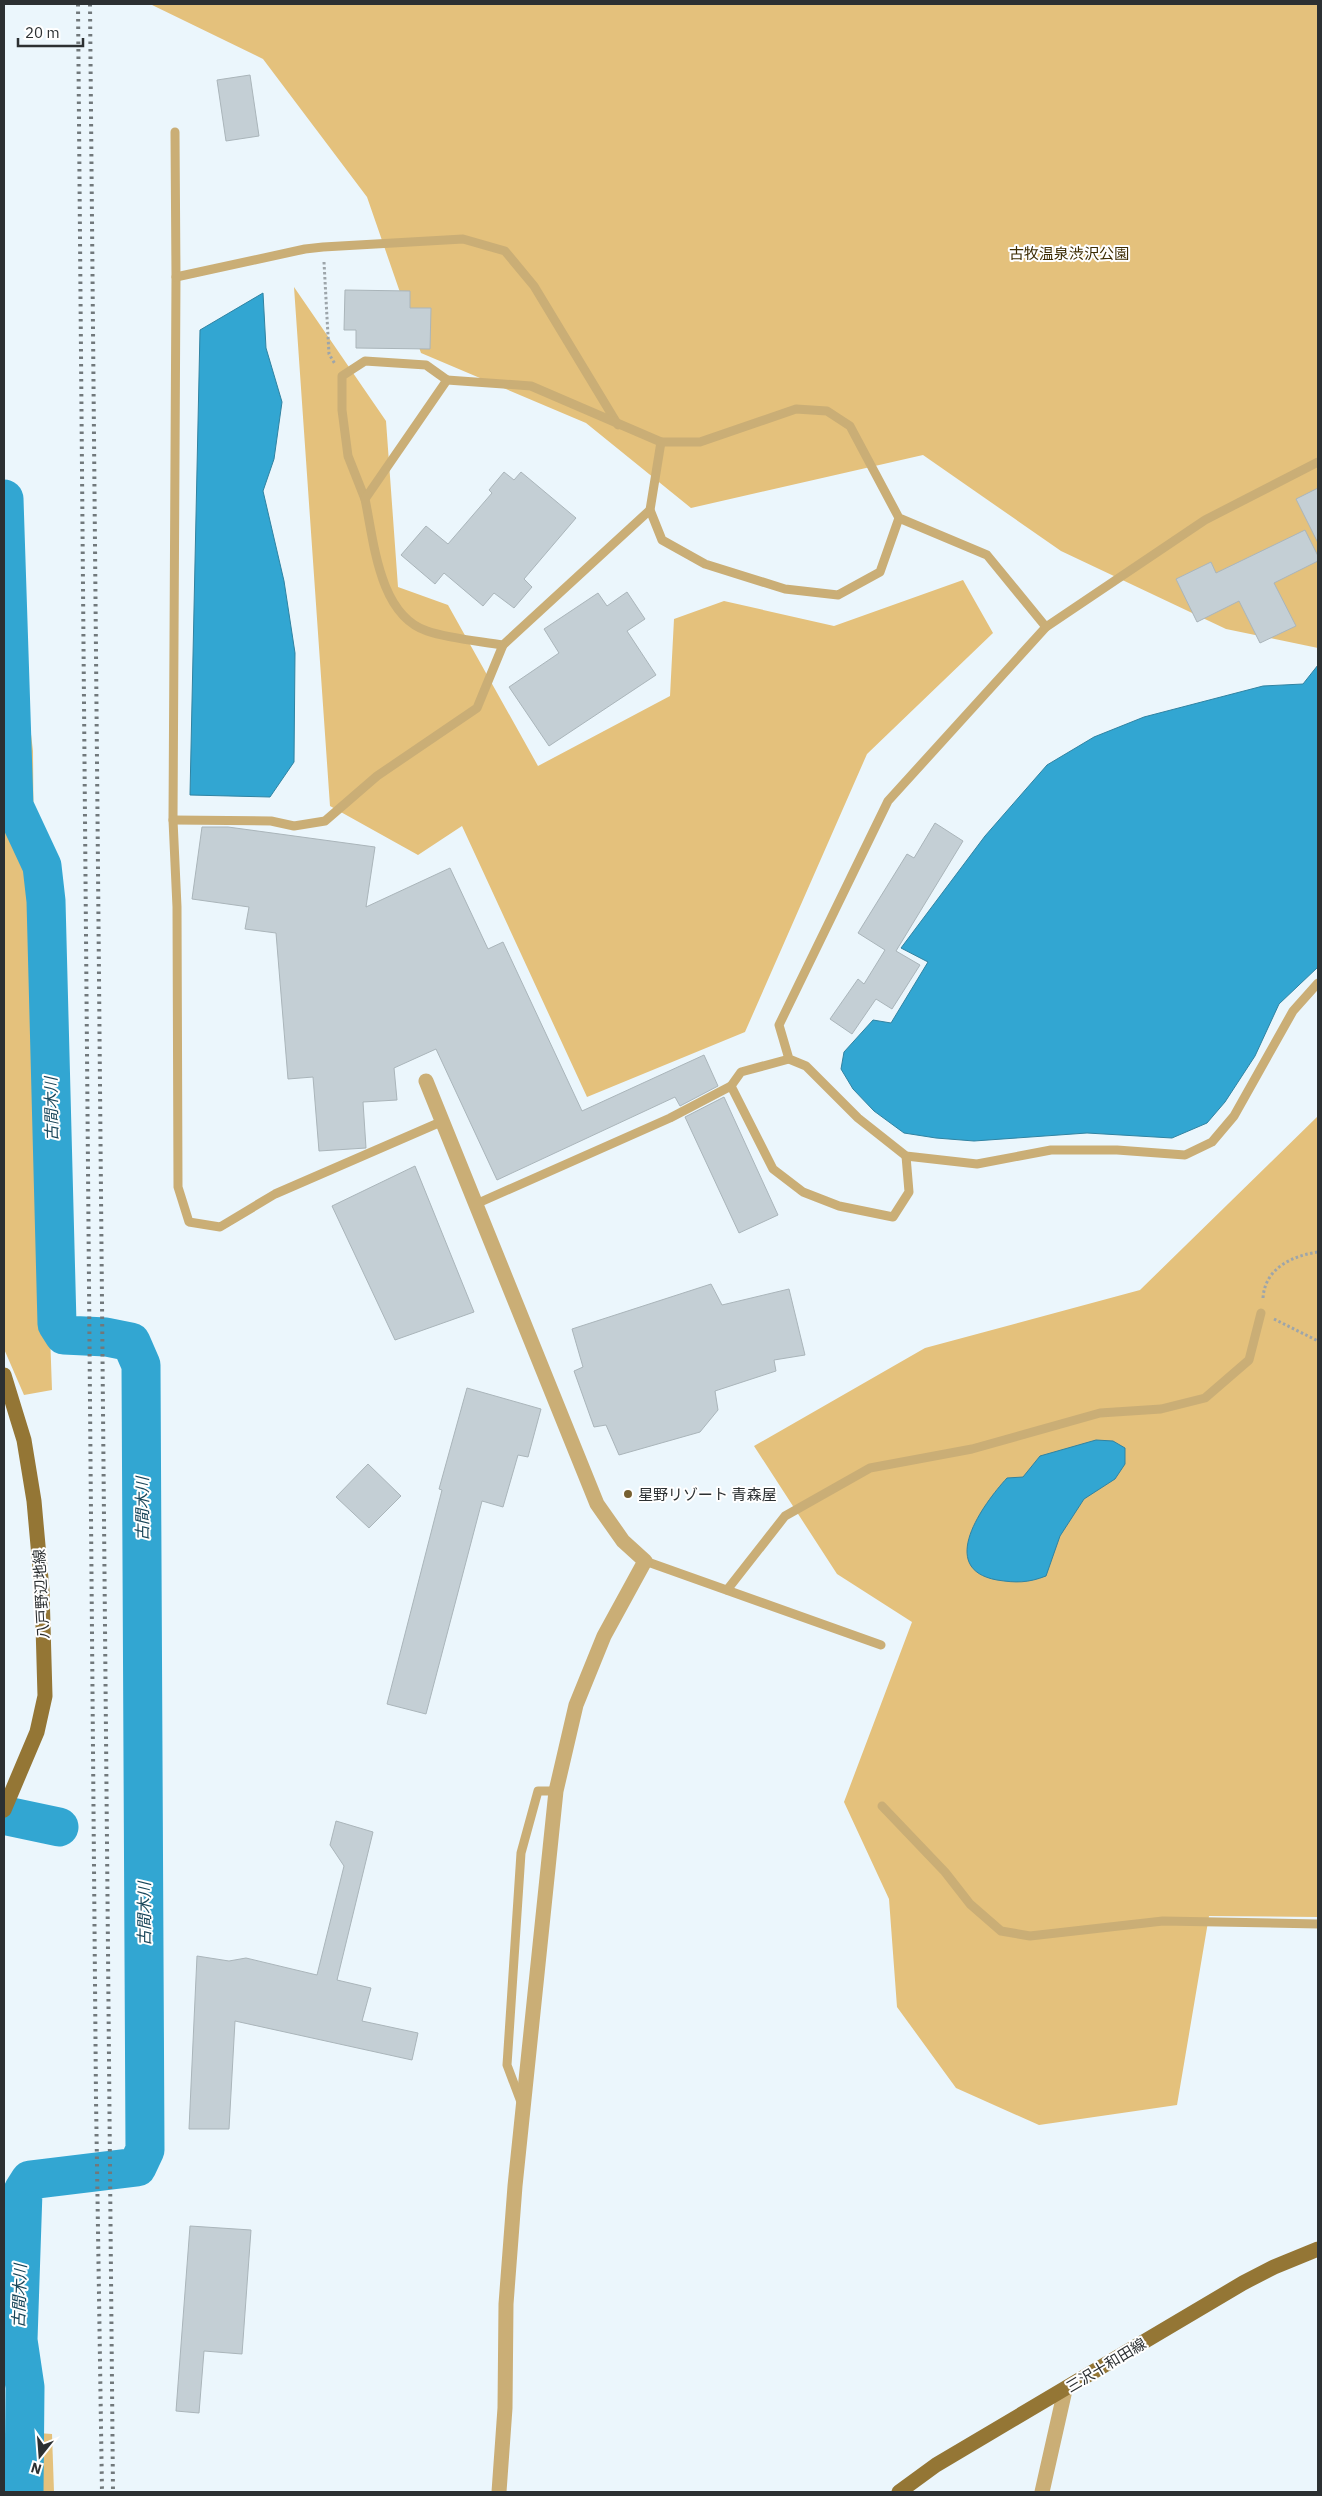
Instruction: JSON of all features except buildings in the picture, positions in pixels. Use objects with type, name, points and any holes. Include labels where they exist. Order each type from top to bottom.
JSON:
[{"type":"main road","name":"八戸野辺地線","points":[[4,1810],[37,1732],[46,1696],[42,1590],[34,1501],[24,1440],[5,1383]]},
{"type":"main road","name":"三沢十和田線","points":[[899,2492],[936,2465],[1243,2283],[1274,2266],[1318,2249]]},
{"type":"street","points":[[426,1082],[597,1504],[623,1541],[645,1560],[604,1636],[576,1705],[556,1791],[523,2107],[506,2304],[505,2408],[499,2492]]},
{"type":"street","points":[[1042,2492],[1065,2390]]},
{"type":"lane","points":[[174,132],[176,277],[172,820],[177,907],[178,1186],[189,1222],[220,1227],[274,1194],[443,1121]]},
{"type":"lane","points":[[176,277],[305,249],[323,247],[463,239],[505,251],[534,286],[618,425]]},
{"type":"lane","points":[[503,645],[427,631],[405,620],[383,583],[365,499],[348,456],[342,410],[342,376],[365,362],[426,365],[446,380],[531,386],[661,442],[700,442],[796,409],[827,411],[850,426],[899,518],[987,555],[1046,627]]},
{"type":"lane","points":[[365,499],[446,380]]},
{"type":"lane","points":[[661,442],[650,510],[662,540],[705,564],[785,589],[838,595],[880,572],[899,518]]},
{"type":"lane","points":[[789,1059],[779,1025],[888,801],[1046,627],[1205,520],[1318,462]]},
{"type":"lane","points":[[172,820],[271,821],[294,826],[325,821],[377,776],[477,708],[503,645],[650,510]]},
{"type":"lane","points":[[476,1204],[670,1118],[730,1086],[741,1072],[789,1059],[806,1066],[858,1118],[906,1156],[977,1164],[1051,1150],[1117,1150],[1185,1155],[1212,1142],[1234,1116],[1293,1011],[1318,983]]},
{"type":"lane","points":[[730,1086],[773,1169],[803,1192],[839,1206],[894,1217],[909,1192],[906,1156]]},
{"type":"lane","points":[[727,1590],[785,1516],[870,1468],[972,1448],[1100,1413],[1161,1409],[1205,1398],[1249,1360],[1261,1313]]},
{"type":"lane","points":[[645,1560],[881,1644]]},
{"type":"lane","points":[[523,2107],[507,2065],[521,1853],[538,1791],[556,1791]]},
{"type":"lane","points":[[882,1806],[945,1872],[970,1904],[1001,1931],[1030,1936],[1163,1921],[1318,1924]]},
{"type":"path","points":[[323,247],[329,354],[342,376]]},
{"type":"path","points":[[1318,1252],[1282,1263],[1264,1288],[1261,1313],[1318,1341]]},
{"type":"green space","name":"古牧温泉渋沢公園","points":[[150,4],[1318,4],[1318,648],[1226,629],[1061,551],[923,455],[691,508],[586,423],[421,353],[367,197],[263,59]]},
{"type":"green space","points":[[294,287],[386,421],[398,587],[448,605],[538,766],[670,696],[674,619],[724,601],[834,626],[963,580],[993,633],[867,754],[745,1032],[587,1097],[462,826],[418,855],[330,806]]},
{"type":"green space","points":[[4,527],[8,541],[33,751],[34,877],[52,1390],[24,1395],[4,1349]]},
{"type":"green space","points":[[1318,1116],[1318,1917],[1209,1916],[1177,2105],[1039,2125],[956,2088],[897,2007],[889,1899],[844,1802],[912,1622],[837,1574],[754,1446],[925,1348],[1140,1290]]},
{"type":"green space","points":[[4,2433],[12,2434],[14,2492],[4,2492]]},
{"type":"green space","points":[[38,2433],[52,2434],[54,2492],[38,2492]]},
{"type":"water","points":[[263,293],[266,348],[282,402],[274,459],[263,491],[284,581],[295,653],[294,762],[270,797],[190,795],[200,330]]},
{"type":"water","points":[[1318,665],[1318,967],[1279,1004],[1255,1056],[1225,1102],[1207,1123],[1172,1138],[1087,1133],[974,1141],[904,1133],[874,1111],[853,1089],[841,1069],[844,1052],[873,1020],[891,1023],[928,962],[901,948],[985,836],[1047,765],[1094,737],[1144,717],[1263,686],[1303,684]]},
{"type":"water","points":[[1096,1440],[1113,1441],[1125,1448],[1125,1464],[1115,1479],[1084,1499],[1060,1536],[1046,1576],[1016,1582],[997,1580],[979,1574],[969,1563],[967,1550],[970,1535],[977,1519],[997,1489],[1007,1478],[1023,1477],[1040,1456]]},
{"type":"water","points":[[38,2433],[38,2492],[14,2492],[12,2434]]},
{"type":"waterway","name":"古間木川","points":[[4,499],[14,806],[42,866],[46,901],[57,1324],[64,1335],[106,1337],[131,1342],[141,1365],[145,2150],[137,2167],[30,2180],[23,2191],[18,2340],[25,2387],[24,2492]]},
{"type":"waterway","points":[[7,1816],[59,1827]]},
{"type":"railway","points":[[78,4],[96,2099],[102,2492]]},
{"type":"railway","points":[[90,4],[113,2492]]},
{"type":"place","name":"星野リゾート 青森屋","points":[[628,1494]]}]
